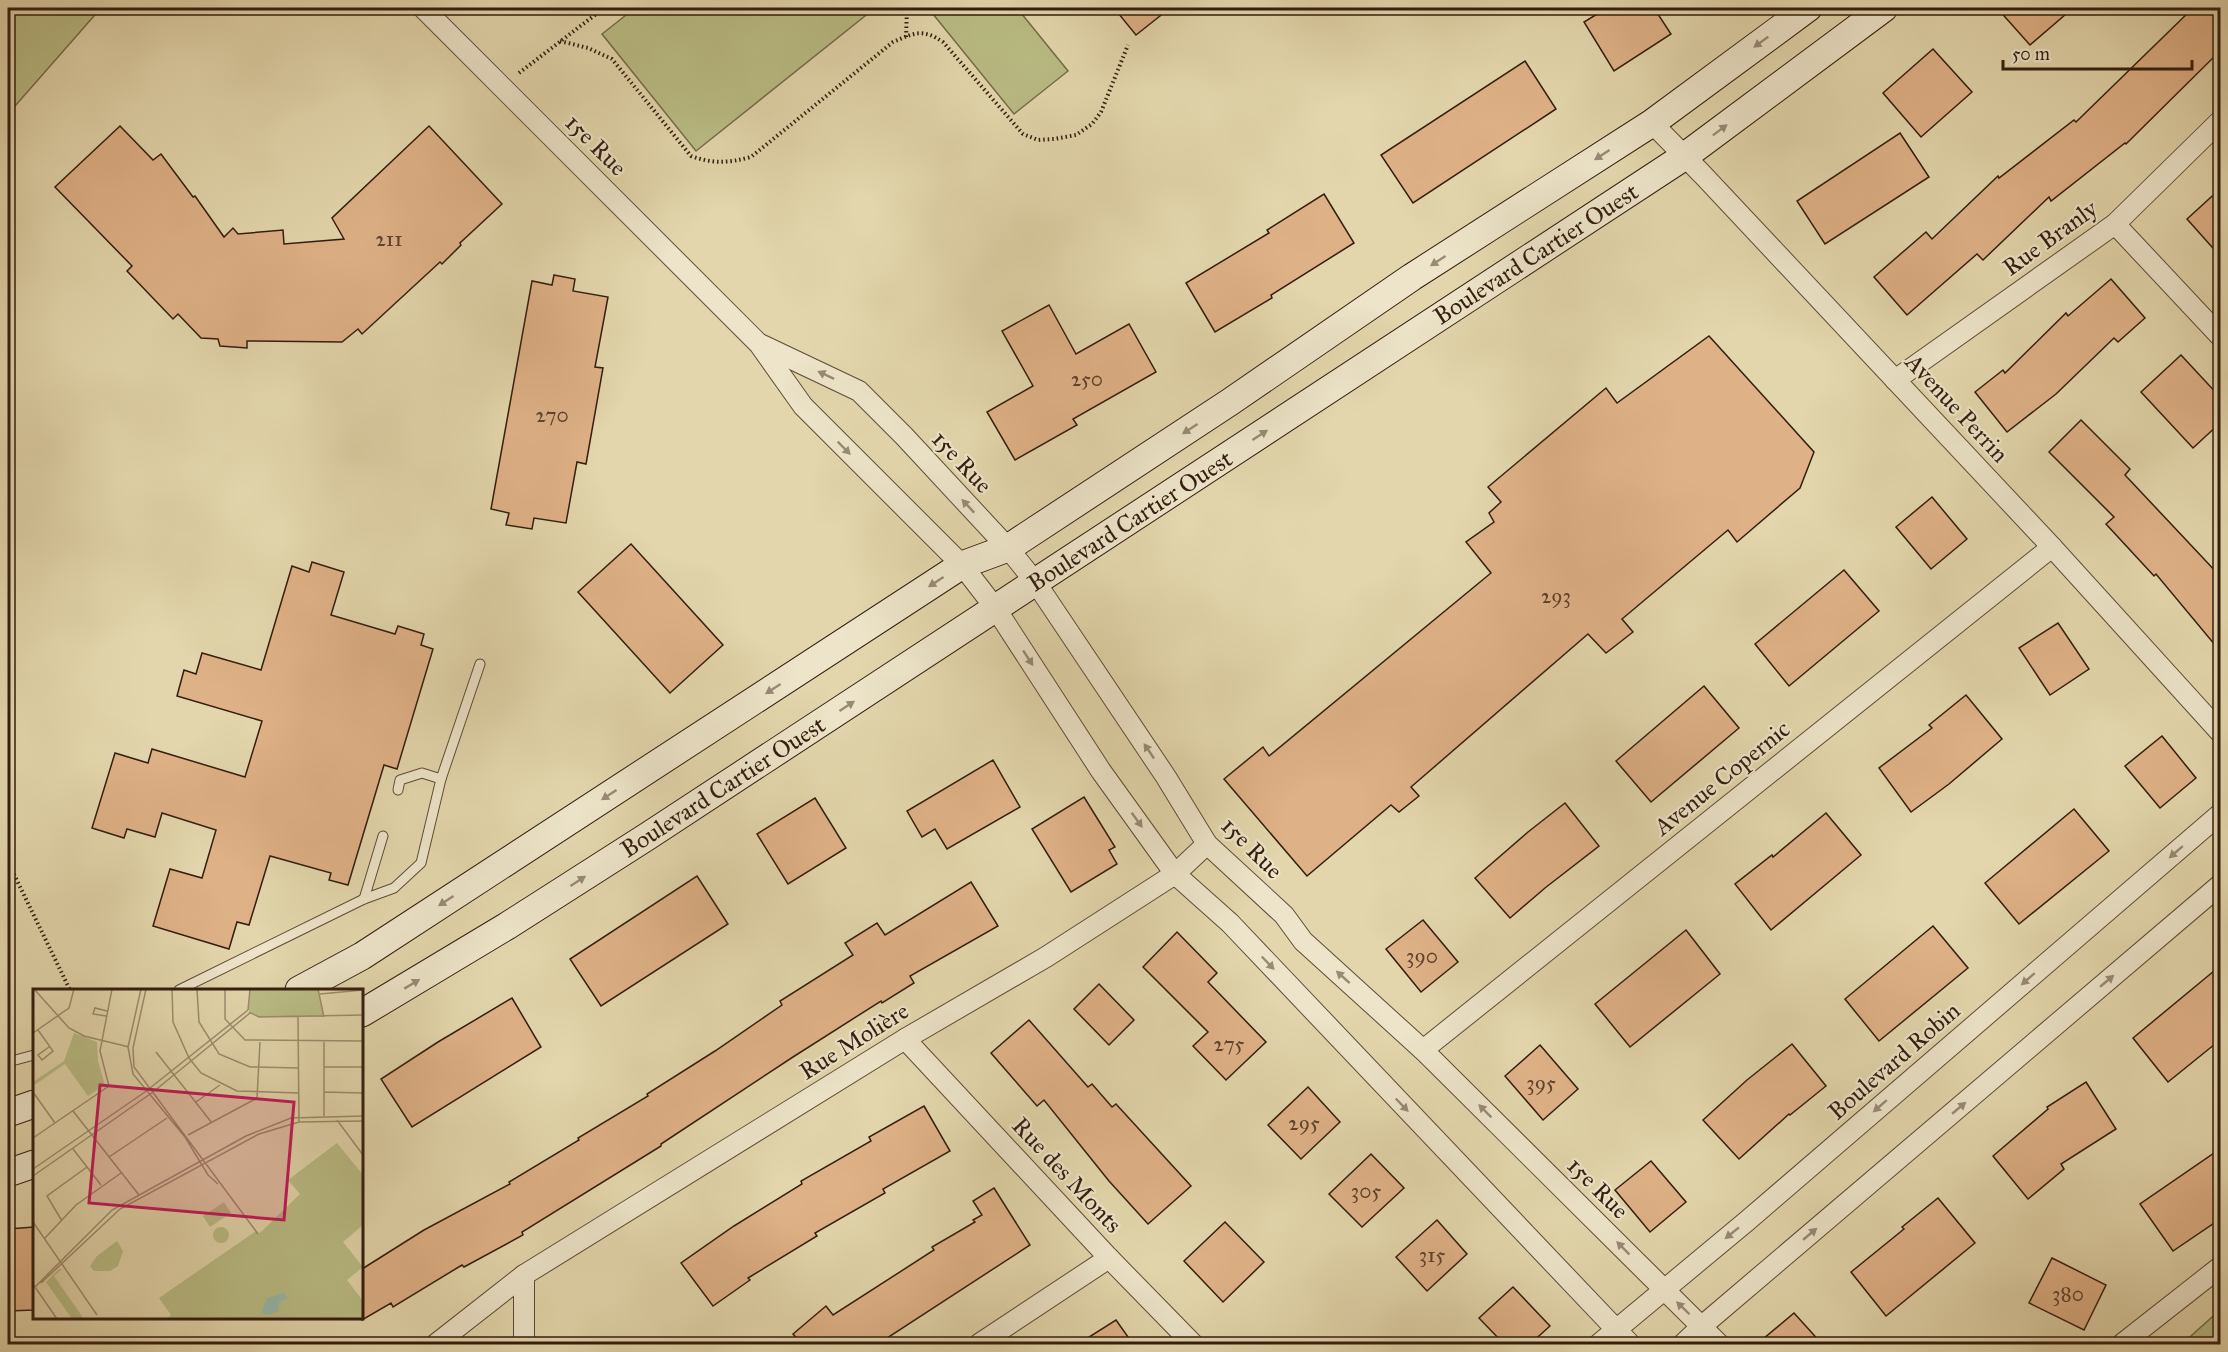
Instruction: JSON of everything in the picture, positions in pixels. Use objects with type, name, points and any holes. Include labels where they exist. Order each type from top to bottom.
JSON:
[{"type":"street","name":"15e Rue","points":[[423,8],[759,344],[803,406],[962,566],[996,609],[1101,771],[1175,874],[1230,923],[1630,1344]]},
{"type":"street","name":"Boulevard Cartier Ouest","points":[[301,989],[362,956],[962,566],[1008,548],[1230,402],[1412,278],[1652,123],[1808,8]]},
{"type":"street","name":"Boulevard Cartier Ouest","points":[[363,1012],[516,920],[1036,583],[1685,156],[1884,8]]},
{"type":"street","name":"Rue Branly","points":[[1895,380],[2115,224],[2220,121]]},
{"type":"street","name":"Avenue Perrin","points":[[1652,123],[2052,547],[2220,732]]},
{"type":"street","points":[[2115,224],[2220,336]]},
{"type":"street","name":"15e Rue","points":[[759,344],[859,391],[904,436],[1008,548],[1036,583],[1166,777],[1206,844],[1284,915],[1303,941],[1423,1050],[1719,1344]]},
{"type":"street","name":"Avenue Copernic","points":[[1423,1050],[2052,547]]},
{"type":"street","name":"Boulevard Robin","points":[[1599,1344],[1748,1221],[2220,814]]},
{"type":"street","name":"Rue Molière","points":[[436,1344],[524,1275],[905,1039],[1046,957],[1175,874],[1206,844]]},
{"type":"street","points":[[1683,1344],[2220,885]]},
{"type":"street","name":"Rue des Monts","points":[[905,1039],[1109,1258],[1193,1344]]},
{"type":"street","points":[[8,1113],[33,1104]]},
{"type":"street","points":[[8,1173],[33,1164]]},
{"type":"street","points":[[979,1344],[1109,1258]]},
{"type":"street","points":[[2122,1344],[2220,1267]]},
{"type":"street","points":[[524,1275],[524,1344]]},
{"type":"lane","points":[[181,989],[364,899],[394,888],[421,863],[441,779],[480,664]]},
{"type":"lane","points":[[398,790],[400,780],[422,773],[441,779]]},
{"type":"lane","points":[[364,899],[383,837]]},
{"type":"lane","points":[[8,1062],[33,1055]]},
{"type":"path","points":[[501,87],[604,8]]},
{"type":"path","points":[[906,37],[907,8]]},
{"type":"path","points":[[560,41],[588,48],[612,59],[691,156],[708,162],[729,163],[751,157],[893,42],[930,33],[943,42],[1023,134],[1038,140],[1076,135],[1092,124],[1101,112],[1128,45]]},
{"type":"path","points":[[8,862],[70,989]]},
{"type":"green space","points":[[8,8],[101,8],[8,114]]},
{"type":"green space","points":[[635,8],[875,8],[696,151],[602,34]]},
{"type":"green space","points":[[928,8],[1017,8],[1068,71],[1014,114]]},
{"type":"green space","points":[[2220,1310],[2220,1344],[2182,1344]]},
{"type":"building","points":[[1114,8],[1170,8],[1136,35]]},
{"type":"building","points":[[1607,8],[1654,8],[1671,34],[1614,71],[1584,22]]},
{"type":"building","points":[[1997,8],[2073,8],[2030,45]]},
{"type":"building","points":[[2193,8],[2220,8],[2220,51],[2126,144],[2051,201],[2049,197],[1983,260],[1977,254],[1907,315],[1874,277],[1926,232],[1932,239],[1998,176],[1999,178],[2074,120],[2076,122]]},
{"type":"building","points":[[1933,49],[1972,92],[1921,137],[1883,93]]},
{"type":"building","points":[[1525,61],[1556,109],[1413,203],[1381,155]]},
{"type":"building","points":[[120,126],[153,160],[161,154],[224,237],[233,228],[238,234],[283,230],[284,244],[344,239],[332,218],[429,126],[502,204],[460,243],[461,245],[442,264],[440,262],[362,334],[358,329],[342,342],[247,341],[247,348],[220,346],[218,339],[201,338],[178,314],[173,319],[127,271],[132,266],[55,187]]},
{"type":"building","points":[[1900,133],[1929,177],[1825,244],[1797,201]]},
{"type":"building","points":[[2220,189],[2220,256],[2187,219]]},
{"type":"building","points":[[1324,194],[1354,243],[1271,295],[1272,298],[1215,332],[1186,283],[1269,233],[1267,230]]},
{"type":"building","points":[[554,275],[575,279],[573,291],[608,297],[595,367],[603,368],[586,464],[577,462],[566,523],[534,518],[532,529],[506,525],[509,513],[491,509],[532,281],[552,285]]},
{"type":"building","points":[[2111,279],[2145,318],[2118,342],[2114,338],[2056,394],[2007,432],[1975,392],[2003,370],[2005,373],[2066,313],[2068,316]]},
{"type":"building","points":[[1049,305],[1076,354],[1129,324],[1156,372],[1073,419],[1077,425],[1015,460],[987,412],[1033,386],[1002,331]]},
{"type":"building","points":[[1709,336],[1814,452],[1800,488],[1737,542],[1728,530],[1622,619],[1633,632],[1606,653],[1588,634],[1411,787],[1419,796],[1399,812],[1391,805],[1307,876],[1224,779],[1263,747],[1269,756],[1491,573],[1466,542],[1494,522],[1489,513],[1501,502],[1488,487],[1606,388],[1617,403]]},
{"type":"building","points":[[2181,355],[2220,397],[2220,423],[2193,448],[2141,392]]},
{"type":"building","points":[[2081,420],[2130,469],[2125,475],[2220,576],[2220,651],[2156,574],[2154,576],[2106,524],[2114,517],[2049,452]]},
{"type":"building","points":[[1932,497],[1967,539],[1931,569],[1896,527]]},
{"type":"building","points":[[631,544],[723,645],[670,693],[578,592]]},
{"type":"building","points":[[312,562],[344,572],[331,615],[395,634],[398,626],[424,634],[421,645],[433,649],[397,769],[384,765],[348,885],[329,880],[331,873],[270,856],[249,925],[237,922],[229,949],[153,926],[170,869],[202,878],[216,830],[162,813],[155,837],[127,829],[124,838],[92,828],[115,753],[148,763],[152,749],[245,777],[262,721],[177,696],[184,670],[196,674],[202,653],[261,670],[292,566],[309,572]]},
{"type":"building","points":[[1844,570],[1879,611],[1789,686],[1755,644]]},
{"type":"building","points":[[2058,623],[2089,669],[2050,695],[2019,648]]},
{"type":"building","points":[[1704,686],[1739,728],[1651,802],[1616,761]]},
{"type":"building","points":[[1966,695],[2002,739],[1949,784],[1911,812],[1879,768],[1932,728],[1929,725]]},
{"type":"building","points":[[2162,736],[2196,778],[2160,808],[2125,766]]},
{"type":"building","points":[[993,760],[1020,807],[947,849],[935,829],[922,837],[907,811]]},
{"type":"building","points":[[1084,797],[1115,847],[1109,850],[1117,864],[1071,892],[1032,829]]},
{"type":"building","points":[[815,798],[846,848],[788,884],[757,834]]},
{"type":"building","points":[[1565,803],[1599,846],[1510,918],[1475,878]]},
{"type":"building","points":[[2074,809],[2109,851],[2019,924],[1985,883]]},
{"type":"building","points":[[1826,813],[1861,855],[1771,930],[1735,884],[1772,855],[1773,857]]},
{"type":"building","points":[[697,876],[728,924],[601,1006],[570,959]]},
{"type":"building","points":[[971,882],[998,926],[910,976],[914,983],[882,1003],[881,1001],[793,1057],[661,1146],[522,1232],[523,1235],[464,1267],[462,1265],[393,1307],[391,1303],[362,1320],[363,1268],[424,1230],[510,1184],[509,1182],[579,1140],[578,1138],[648,1096],[647,1094],[715,1051],[782,1005],[780,1001],[853,955],[845,943],[877,923],[885,935]]},
{"type":"building","points":[[1423,920],[1458,962],[1421,992],[1386,949]]},
{"type":"building","points":[[1933,926],[1968,968],[1879,1041],[1845,999]]},
{"type":"building","points":[[1686,930],[1720,974],[1630,1047],[1595,1004]]},
{"type":"building","points":[[1177,932],[1217,973],[1208,982],[1266,1042],[1226,1080],[1193,1046],[1208,1032],[1143,967]]},
{"type":"building","points":[[2220,966],[2220,1040],[2168,1082],[2133,1038]]},
{"type":"building","points":[[1099,984],[1134,1020],[1109,1045],[1074,1009]]},
{"type":"building","points":[[512,998],[541,1047],[412,1127],[381,1079]]},
{"type":"building","points":[[1029,1020],[1088,1087],[1092,1084],[1112,1107],[1116,1104],[1191,1186],[1148,1224],[1109,1181],[1044,1100],[1037,1106],[991,1053]]},
{"type":"building","points":[[1792,1044],[1826,1086],[1789,1114],[1739,1159],[1703,1120],[1747,1080]]},
{"type":"building","points":[[1540,1045],[1578,1089],[1543,1120],[1505,1076]]},
{"type":"building","points":[[2086,1082],[2116,1129],[2061,1164],[2064,1169],[2028,1199],[1993,1156],[2048,1109],[2047,1107]]},
{"type":"building","points":[[1308,1087],[1340,1122],[1301,1159],[1268,1125]]},
{"type":"building","points":[[924,1106],[950,1151],[883,1189],[885,1193],[815,1233],[817,1236],[748,1278],[750,1280],[713,1306],[681,1263],[734,1226],[802,1184],[801,1181],[871,1141],[869,1137]]},
{"type":"building","points":[[2220,1149],[2220,1219],[2173,1251],[2140,1204]]},
{"type":"building","points":[[1371,1154],[1404,1188],[1362,1227],[1329,1194]]},
{"type":"building","points":[[1651,1161],[1686,1202],[1650,1232],[1615,1190]]},
{"type":"building","points":[[994,1188],[1030,1245],[878,1344],[802,1344],[793,1334],[826,1306],[833,1315],[934,1250],[932,1247],[975,1222],[973,1220],[982,1215],[973,1201]]},
{"type":"building","points":[[1938,1198],[1975,1243],[1886,1316],[1851,1272]]},
{"type":"building","points":[[1437,1220],[1467,1254],[1427,1291],[1396,1257]]},
{"type":"building","points":[[1225,1222],[1264,1262],[1223,1302],[1184,1261]]},
{"type":"building","points":[[33,1227],[33,1310],[8,1311],[8,1229]]},
{"type":"building","points":[[2052,1258],[2106,1285],[2084,1330],[2029,1303]]},
{"type":"building","points":[[1513,1287],[1550,1326],[1530,1344],[1504,1344],[1479,1318]]},
{"type":"building","points":[[1794,1313],[1822,1344],[1757,1344]]},
{"type":"building","points":[[1116,1320],[1133,1344],[1078,1344]]}]
